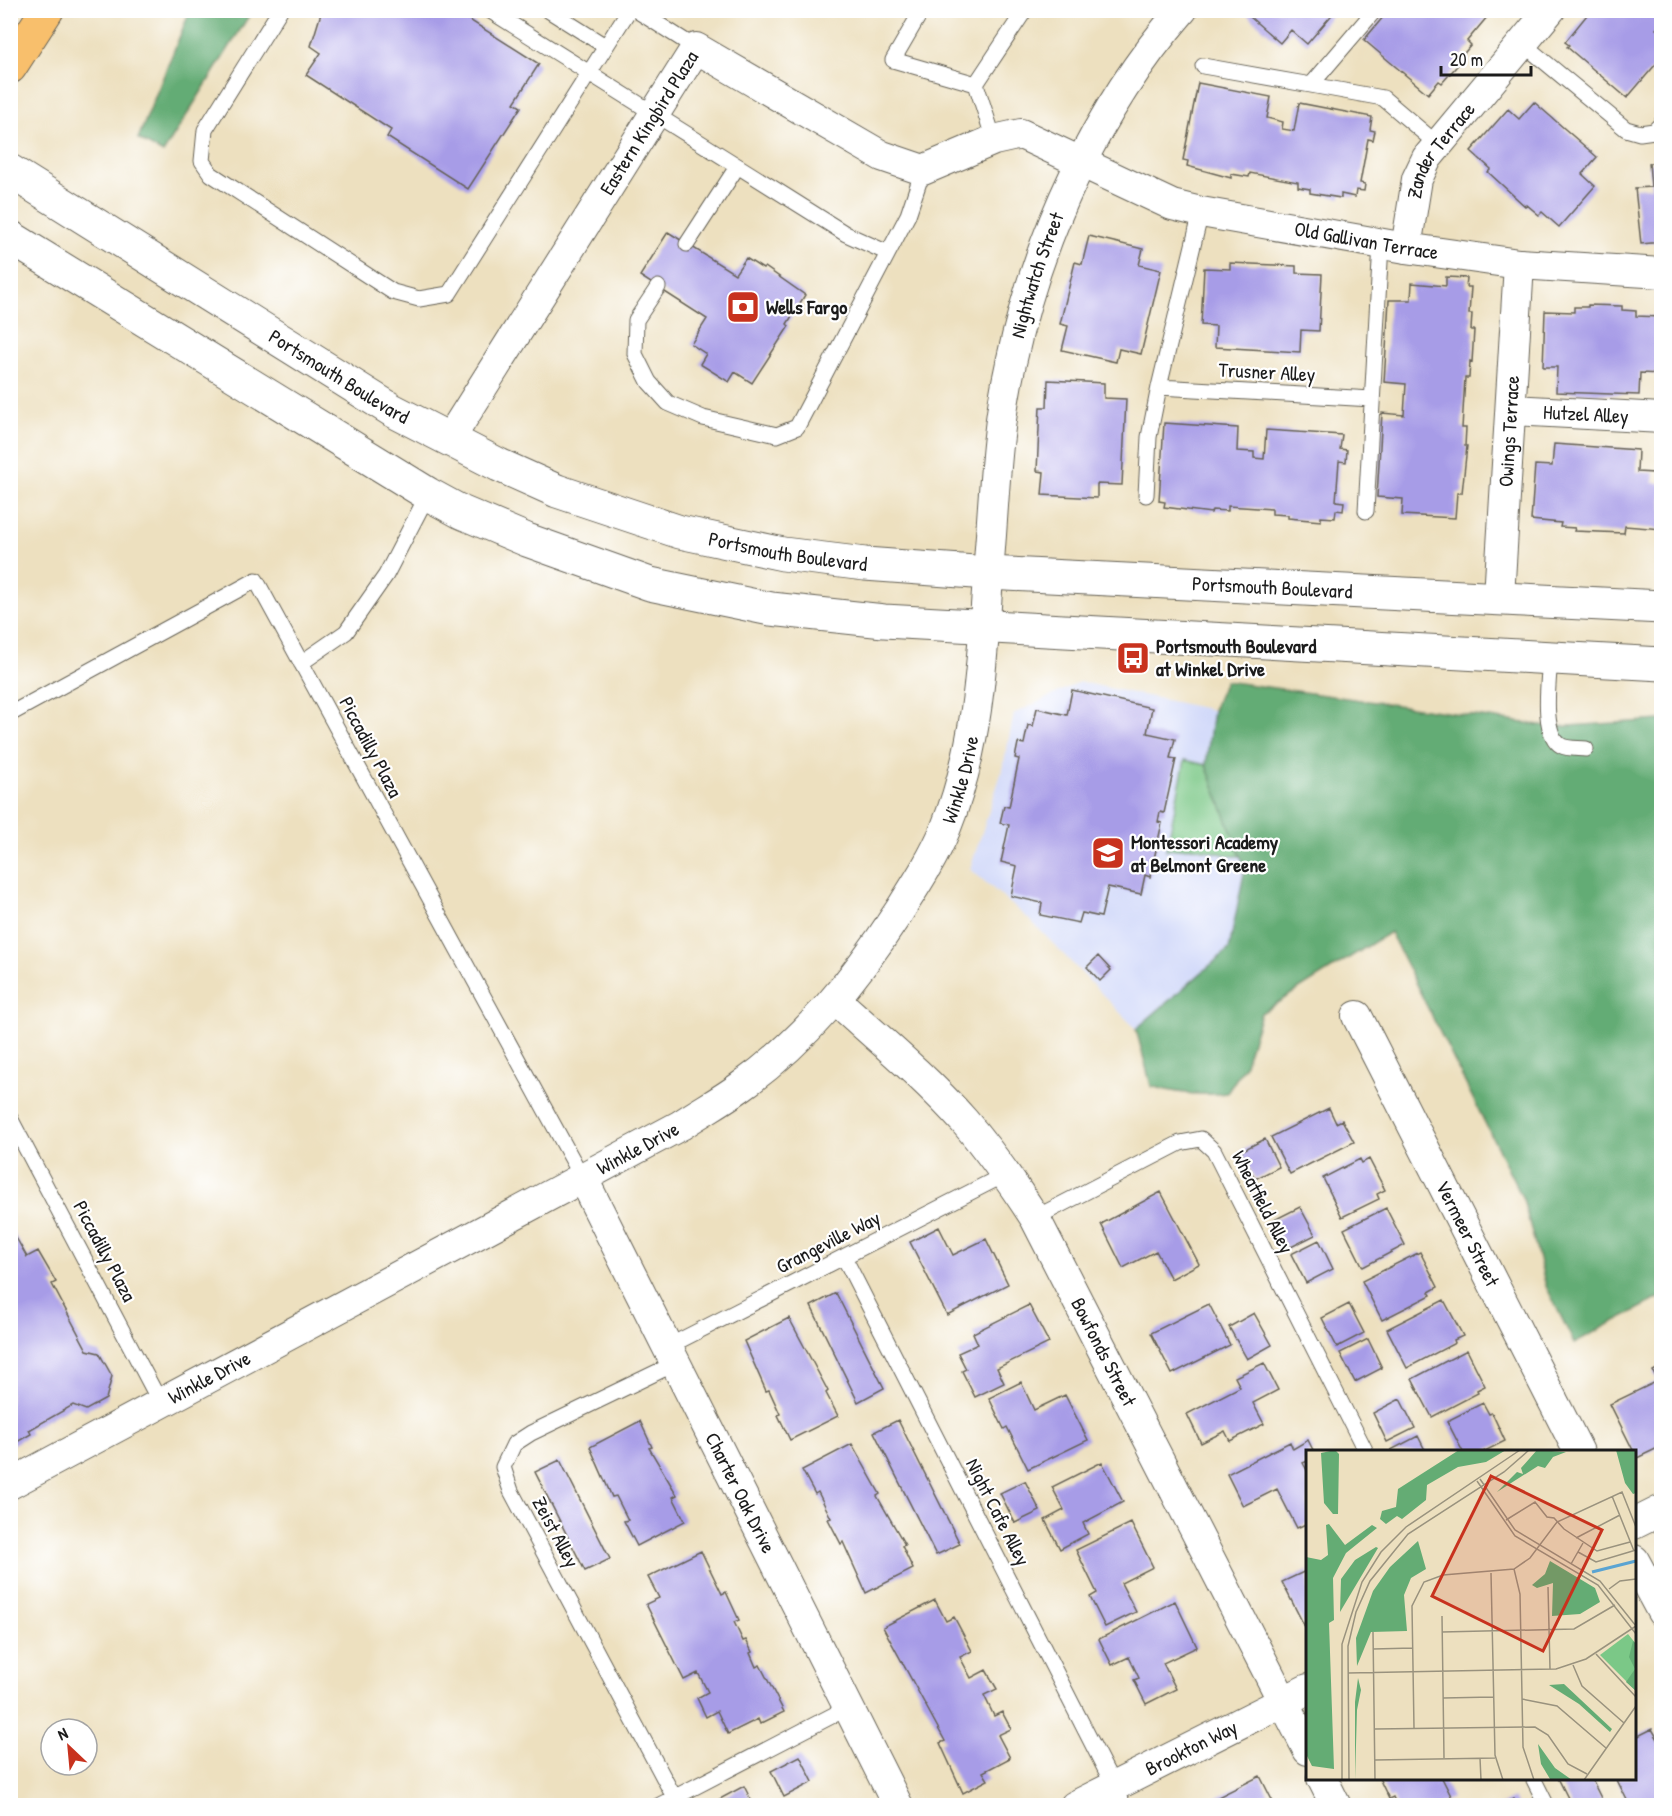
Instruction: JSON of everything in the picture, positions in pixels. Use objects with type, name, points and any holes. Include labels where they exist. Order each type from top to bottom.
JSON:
[{"type":"main road","points":[[10,68],[47,10]]},
{"type":"street","name":"Nightwatch Street","points":[[988,573],[997,445],[1010,365],[1028,295],[1052,228],[1082,161],[1124,89],[1182,10]]},
{"type":"street","name":"Zander Terrace","points":[[1393,246],[1417,179],[1437,144],[1550,10]]},
{"type":"street","name":"Eastern Kingbird Plaza","points":[[449,440],[696,48],[882,156],[923,170]]},
{"type":"street","points":[[923,170],[994,140],[1021,134],[1082,161]]},
{"type":"street","name":"Old Gallivan Terrace","points":[[1082,161],[1172,205],[1201,212],[1393,246],[1519,264],[1662,273]]},
{"type":"street","name":"Portsmouth Boulevard","points":[[10,171],[382,403],[449,440],[557,491],[691,534],[772,552],[834,562],[988,573],[1662,607]]},
{"type":"street","points":[[10,237],[428,494],[461,512],[527,540],[650,584],[771,609],[884,621],[1662,664]]},
{"type":"street","name":"Owings Terrace","points":[[1499,597],[1519,264]]},
{"type":"street","name":"Hutzel Alley","points":[[1511,410],[1662,418]]},
{"type":"street","name":"Winkle Drive","points":[[10,1484],[681,1125],[741,1087],[784,1050],[836,1000],[876,947],[915,887],[945,830],[965,768],[980,692],[988,573]]},
{"type":"street","name":"Bowfonds Street","points":[[836,1000],[913,1070],[963,1120],[1006,1174],[1035,1218],[1295,1695],[1306,1742]]},
{"type":"street","name":"Vermeer Street","points":[[1357,1016],[1578,1450]]},
{"type":"street","name":"Charter Oak Drive","points":[[582,1179],[898,1806]]},
{"type":"street","points":[[1636,1523],[1662,1510]]},
{"type":"street","points":[[1636,1562],[1662,1612]]},
{"type":"street","name":"Brookton Way","points":[[1075,1806],[1119,1796],[1295,1695]]},
{"type":"street","points":[[1323,1780],[1336,1806]]},
{"type":"lane","points":[[280,10],[205,130],[202,161],[211,174],[393,292],[419,299],[449,294],[629,10]]},
{"type":"lane","points":[[489,10],[846,234],[888,253]]},
{"type":"lane","points":[[548,10],[605,46]]},
{"type":"lane","points":[[636,10],[696,48]]},
{"type":"lane","points":[[922,10],[893,60],[976,84]]},
{"type":"lane","points":[[976,84],[1025,10]]},
{"type":"lane","points":[[1311,85],[1375,10]]},
{"type":"lane","points":[[1522,43],[1626,129],[1640,133],[1659,128]]},
{"type":"lane","points":[[1203,66],[1383,99],[1437,144]]},
{"type":"lane","points":[[976,84],[994,140]]},
{"type":"lane","points":[[687,244],[737,167]]},
{"type":"lane","points":[[658,287],[636,320],[635,354],[649,382],[668,403],[703,418],[777,435],[797,427],[908,215],[923,170]]},
{"type":"lane","points":[[1146,495],[1149,437],[1201,212]]},
{"type":"lane","points":[[1366,511],[1372,399],[1393,246]]},
{"type":"lane","name":"Trusner Alley","points":[[1159,387],[1372,399]]},
{"type":"lane","points":[[301,663],[346,632],[386,575],[428,494]]},
{"type":"lane","name":"Piccadilly Plaza","points":[[10,714],[256,580],[582,1179]]},
{"type":"lane","points":[[1550,658],[1548,718],[1552,736],[1562,747],[1586,749]]},
{"type":"lane","name":"Piccadilly Plaza","points":[[10,1118],[161,1404]]},
{"type":"lane","name":"Wheatfield Alley","points":[[1035,1218],[1180,1143],[1201,1139],[1214,1151],[1365,1450]]},
{"type":"lane","name":"Grangeville Way","points":[[672,1355],[844,1257],[1006,1174]]},
{"type":"lane","name":"Night Cafe Alley","points":[[844,1257],[1119,1796]]},
{"type":"lane","name":"Zeist Alley","points":[[672,1355],[514,1444],[503,1467],[511,1491],[674,1797]]},
{"type":"lane","points":[[658,1806],[847,1708]]},
{"type":"lane","points":[[1533,1780],[1546,1806]]},
{"type":"shaded area","name":"Montessori Academy at Belmont Greene","points":[[1080,682],[1213,710],[1206,765],[1245,868],[1229,949],[1136,1029],[1032,922],[970,869],[1002,771],[1014,714]]},
{"type":"green space","points":[[190,11],[252,11],[163,153],[138,139]]},
{"type":"green space","points":[[1225,681],[1554,727],[1661,720],[1661,1297],[1574,1343],[1546,1286],[1523,1199],[1390,932],[1261,1013],[1244,1067],[1227,1093],[1189,1094],[1151,1086],[1136,1029],[1229,949],[1245,868],[1206,765],[1213,710]]},
{"type":"green space","points":[[1185,760],[1206,765],[1234,837],[1259,856],[1232,856],[1194,847],[1166,850]]},
{"type":"building","points":[[322,10],[454,10],[539,64],[514,103],[521,107],[468,189],[387,137],[391,130],[306,75],[321,53],[311,46]]},
{"type":"building","points":[[1242,10],[1336,10],[1307,44],[1291,30],[1280,43]]},
{"type":"building","points":[[1389,10],[1493,10],[1467,41],[1471,45],[1460,58],[1462,60],[1442,83],[1439,81],[1428,94],[1364,40]]},
{"type":"building","points":[[1591,10],[1662,10],[1662,23],[1656,29],[1662,34],[1662,57],[1627,98],[1567,47],[1569,45],[1565,42]]},
{"type":"building","points":[[1198,83],[1271,97],[1267,118],[1283,122],[1282,129],[1294,131],[1299,103],[1372,117],[1370,130],[1375,131],[1373,140],[1368,139],[1360,183],[1365,184],[1364,191],[1356,190],[1355,197],[1341,194],[1341,198],[1310,193],[1310,189],[1298,187],[1298,182],[1250,173],[1249,177],[1231,174],[1231,178],[1187,166],[1188,161],[1183,160]]},
{"type":"building","points":[[1534,102],[1597,157],[1582,174],[1595,186],[1559,227],[1542,212],[1539,215],[1527,205],[1526,207],[1488,172],[1491,169],[1471,151],[1508,109],[1519,119]]},
{"type":"building","points":[[1662,162],[1662,242],[1641,244],[1635,188],[1651,187],[1649,163]]},
{"type":"building","name":"Wells Fargo","points":[[668,232],[735,274],[746,258],[763,269],[765,267],[805,295],[787,324],[789,326],[752,383],[735,372],[729,382],[700,364],[706,354],[691,344],[707,319],[640,276]]},
{"type":"building","points":[[1089,236],[1143,249],[1139,265],[1161,270],[1141,354],[1119,349],[1116,362],[1062,350],[1068,326],[1060,324],[1075,262],[1082,264]]},
{"type":"building","points":[[1230,263],[1296,266],[1296,273],[1322,274],[1319,331],[1301,330],[1300,352],[1215,347],[1216,326],[1201,325],[1204,268],[1230,269]]},
{"type":"building","points":[[1446,277],[1467,278],[1466,287],[1471,287],[1469,314],[1472,314],[1471,330],[1474,330],[1469,378],[1465,378],[1462,428],[1466,428],[1465,446],[1467,446],[1462,493],[1457,493],[1455,518],[1402,515],[1403,499],[1377,497],[1382,413],[1404,415],[1406,384],[1384,382],[1389,300],[1411,300],[1412,283],[1446,286]]},
{"type":"building","points":[[1588,305],[1622,306],[1622,310],[1636,311],[1636,316],[1662,317],[1662,374],[1640,373],[1639,395],[1556,392],[1557,367],[1543,367],[1545,311],[1574,312],[1574,307],[1588,307]]},
{"type":"building","points":[[1048,380],[1104,383],[1104,398],[1126,399],[1122,485],[1097,484],[1097,498],[1042,495],[1044,472],[1037,471],[1040,407],[1047,407]]},
{"type":"building","points":[[1164,423],[1238,428],[1237,451],[1254,452],[1254,458],[1264,459],[1266,430],[1342,435],[1340,449],[1347,450],[1346,462],[1339,461],[1336,501],[1344,502],[1343,511],[1336,510],[1335,518],[1321,517],[1321,521],[1288,518],[1288,515],[1272,514],[1272,509],[1228,506],[1228,511],[1212,510],[1211,513],[1164,507],[1165,502],[1159,501]]},
{"type":"building","points":[[1554,444],[1638,450],[1637,472],[1654,473],[1653,483],[1662,483],[1662,529],[1625,526],[1624,533],[1574,531],[1575,528],[1560,527],[1561,523],[1531,520],[1535,465],[1552,466]]},
{"type":"building","name":"Montessori Academy at Belmont Greene","points":[[1072,690],[1152,708],[1147,733],[1175,739],[1170,758],[1176,759],[1164,813],[1160,812],[1158,822],[1162,823],[1150,877],[1145,875],[1141,894],[1108,887],[1101,917],[1082,913],[1079,923],[1040,915],[1042,903],[1011,896],[1017,866],[1001,862],[1009,825],[1000,823],[1004,806],[1009,807],[1019,759],[1015,758],[1018,743],[1024,744],[1028,725],[1033,726],[1037,708],[1067,715]]},
{"type":"building","points":[[1098,956],[1111,970],[1100,981],[1087,967]]},
{"type":"building","points":[[1329,1108],[1336,1123],[1342,1120],[1354,1142],[1290,1174],[1271,1137]]},
{"type":"building","points":[[1265,1139],[1279,1167],[1255,1179],[1241,1151]]},
{"type":"building","points":[[1360,1159],[1362,1163],[1369,1159],[1385,1190],[1377,1194],[1379,1199],[1342,1217],[1323,1178]]},
{"type":"building","points":[[1161,1192],[1199,1264],[1171,1279],[1156,1251],[1123,1268],[1101,1224]]},
{"type":"building","points":[[1300,1207],[1315,1235],[1287,1249],[1272,1221]]},
{"type":"building","points":[[1386,1208],[1405,1245],[1363,1267],[1344,1229]]},
{"type":"building","points":[[10,1227],[27,1257],[38,1251],[56,1282],[52,1284],[87,1350],[99,1353],[112,1376],[106,1399],[86,1410],[73,1405],[29,1430],[31,1434],[10,1446]]},
{"type":"building","points":[[939,1227],[953,1255],[986,1239],[1008,1284],[947,1315],[910,1242]]},
{"type":"building","points":[[1319,1240],[1333,1269],[1306,1283],[1291,1254]]},
{"type":"building","points":[[1420,1252],[1438,1287],[1429,1292],[1431,1295],[1382,1320],[1362,1281]]},
{"type":"building","points":[[836,1293],[884,1388],[858,1402],[811,1306]]},
{"type":"building","points":[[1444,1300],[1463,1336],[1454,1340],[1455,1343],[1407,1368],[1387,1329]]},
{"type":"building","points":[[1209,1304],[1230,1345],[1172,1374],[1151,1333]]},
{"type":"building","points":[[1349,1304],[1364,1333],[1337,1347],[1322,1318]]},
{"type":"building","points":[[1029,1305],[1049,1343],[997,1368],[1004,1383],[975,1397],[962,1371],[966,1369],[958,1353],[978,1344],[973,1333]]},
{"type":"building","points":[[1254,1313],[1272,1345],[1247,1359],[1229,1327]]},
{"type":"building","points":[[789,1318],[828,1391],[826,1393],[838,1416],[790,1440],[769,1390],[766,1391],[744,1341]]},
{"type":"building","points":[[1368,1339],[1382,1368],[1355,1382],[1340,1353]]},
{"type":"building","points":[[1467,1350],[1485,1386],[1477,1390],[1478,1393],[1432,1417],[1412,1379]]},
{"type":"building","points":[[1264,1363],[1278,1390],[1253,1403],[1264,1424],[1230,1441],[1225,1431],[1201,1443],[1187,1414],[1240,1387],[1235,1377]]},
{"type":"building","points":[[1662,1366],[1662,1404],[1656,1406],[1659,1413],[1662,1412],[1662,1446],[1637,1458],[1636,1450],[1633,1450],[1610,1404],[1658,1381],[1653,1371]]},
{"type":"building","points":[[1021,1382],[1034,1410],[1065,1395],[1088,1440],[1028,1469],[1007,1427],[1004,1429],[989,1398]]},
{"type":"building","points":[[1400,1399],[1415,1428],[1387,1442],[1373,1413]]},
{"type":"building","points":[[1483,1403],[1489,1414],[1492,1413],[1505,1441],[1487,1450],[1462,1450],[1447,1421]]},
{"type":"building","points":[[898,1420],[960,1544],[936,1555],[874,1432]]},
{"type":"building","points":[[640,1421],[652,1447],[649,1448],[677,1495],[673,1497],[685,1521],[637,1546],[624,1521],[628,1520],[616,1496],[612,1497],[590,1447]]},
{"type":"building","points":[[1418,1436],[1425,1450],[1391,1450]]},
{"type":"building","points":[[1308,1440],[1313,1450],[1306,1450],[1306,1462],[1303,1463],[1306,1468],[1306,1524],[1297,1528],[1277,1489],[1243,1506],[1227,1474],[1290,1442],[1293,1449]]},
{"type":"building","points":[[852,1444],[880,1494],[877,1496],[905,1545],[902,1546],[913,1569],[866,1593],[843,1542],[841,1544],[828,1519],[831,1518],[818,1492],[815,1494],[802,1470]]},
{"type":"building","points":[[560,1460],[610,1559],[585,1571],[535,1472]]},
{"type":"building","points":[[1102,1462],[1123,1502],[1083,1523],[1088,1534],[1060,1549],[1045,1520],[1064,1510],[1052,1487]]},
{"type":"building","points":[[1025,1481],[1040,1511],[1015,1523],[1000,1493]]},
{"type":"building","points":[[1131,1523],[1153,1567],[1121,1583],[1136,1612],[1105,1627],[1090,1597],[1097,1593],[1076,1550]]},
{"type":"building","points":[[701,1551],[722,1594],[726,1592],[739,1620],[734,1622],[743,1641],[746,1640],[752,1652],[750,1653],[756,1667],[760,1665],[784,1712],[760,1724],[758,1719],[728,1734],[717,1711],[706,1717],[697,1698],[708,1692],[698,1673],[684,1680],[646,1604],[659,1598],[648,1577]]},
{"type":"building","points":[[1306,1571],[1306,1627],[1305,1627],[1282,1582]]},
{"type":"building","points":[[935,1600],[946,1621],[954,1617],[972,1651],[960,1657],[971,1678],[986,1670],[997,1689],[984,1695],[994,1716],[1002,1712],[1011,1729],[998,1735],[1010,1758],[983,1772],[988,1780],[963,1793],[940,1743],[945,1741],[883,1627]]},
{"type":"building","points":[[1175,1601],[1197,1647],[1163,1663],[1176,1689],[1146,1704],[1134,1680],[1139,1678],[1129,1657],[1112,1665],[1099,1639]]},
{"type":"building","points":[[1652,1729],[1662,1746],[1662,1806],[1634,1806],[1632,1802],[1629,1804],[1617,1780],[1636,1780],[1636,1737]]},
{"type":"building","points":[[800,1756],[813,1782],[784,1797],[771,1771]]},
{"type":"building","points":[[1260,1776],[1275,1806],[1215,1806],[1212,1800]]},
{"type":"building","points":[[1380,1780],[1443,1780],[1452,1798],[1438,1806],[1397,1806],[1393,1797],[1389,1799]]},
{"type":"building","points":[[1559,1780],[1592,1780],[1605,1806],[1572,1806]]},
{"type":"building","points":[[744,1786],[754,1806],[718,1806],[716,1801]]},
{"type":"building","points":[[1514,1798],[1518,1806],[1499,1806]]},
{"type":"place","name":"Wells Fargo","points":[[743,307]]},
{"type":"place","name":"Portsmouth Boulevard at Winkel Drive","points":[[1133,658]]},
{"type":"place","name":"Montessori Academy at Belmont Greene","points":[[1108,853]]}]
